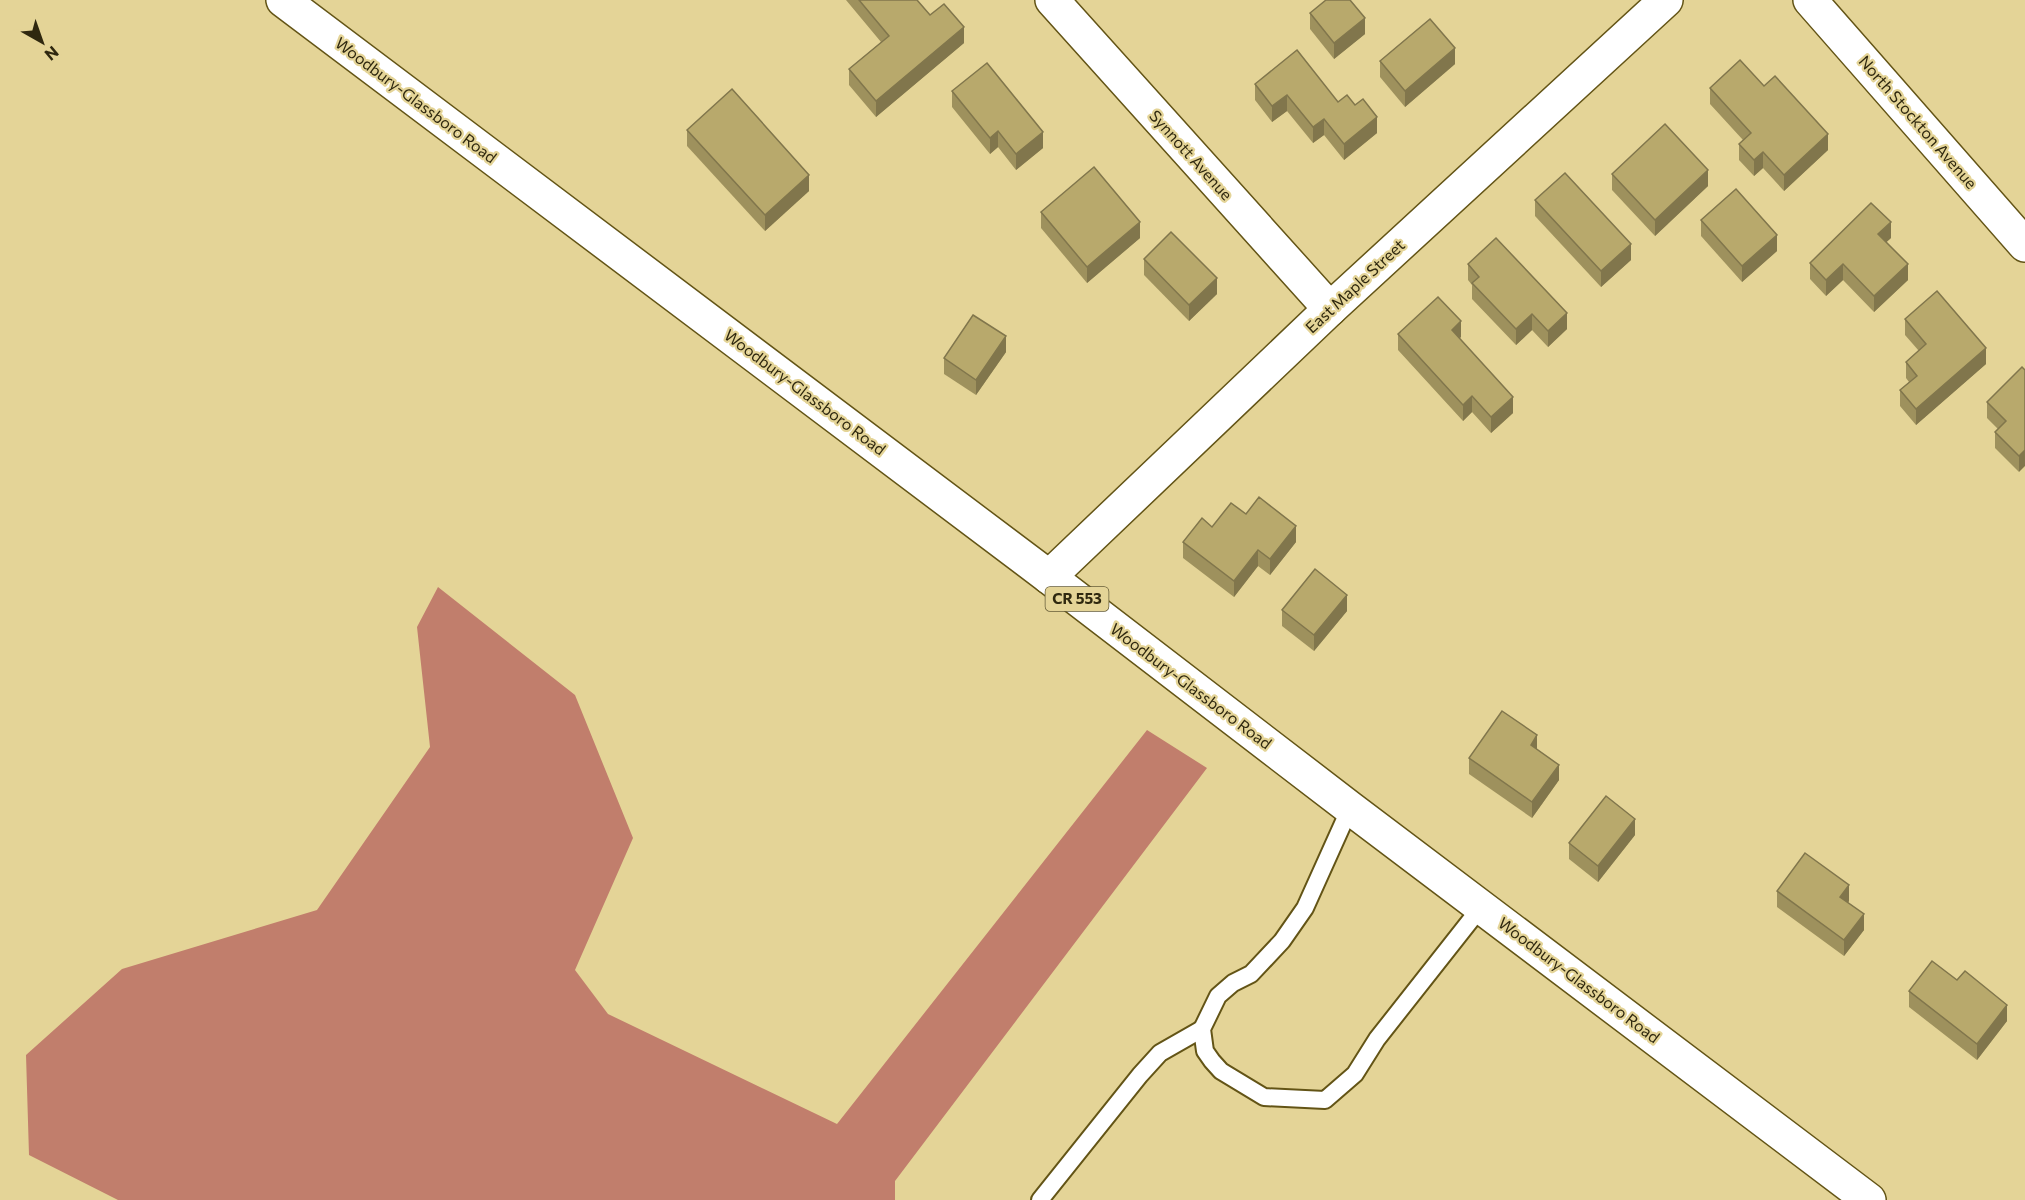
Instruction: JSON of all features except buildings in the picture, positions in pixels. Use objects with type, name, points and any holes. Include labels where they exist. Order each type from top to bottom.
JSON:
[{"type":"main road","name":"Woodbury-Glassboro Road","points":[[283,0],[1049,577],[1350,808],[1869,1200]]},
{"type":"main road","name":"Synnott Avenue","points":[[1053,0],[1330,309]]},
{"type":"main road","name":"East Maple Street","points":[[1049,577],[1330,309],[1666,0]]},
{"type":"main road","name":"North Stockton Avenue","points":[[1810,0],[2025,245]]},
{"type":"lane","points":[[1350,808],[1305,908],[1282,941],[1251,974],[1233,983],[1218,996],[1202,1029],[1205,1051],[1221,1071],[1264,1097],[1325,1100],[1356,1074],[1377,1039],[1481,907]]},
{"type":"lane","points":[[1040,1200],[1160,1053],[1202,1029]]},
{"type":"shaded area","points":[[438,587],[575,695],[633,838],[575,970],[608,1014],[837,1124],[1147,730],[1207,768],[895,1181],[895,1200],[118,1200],[29,1155],[26,1055],[122,969],[317,910],[430,747],[417,627]]}]
